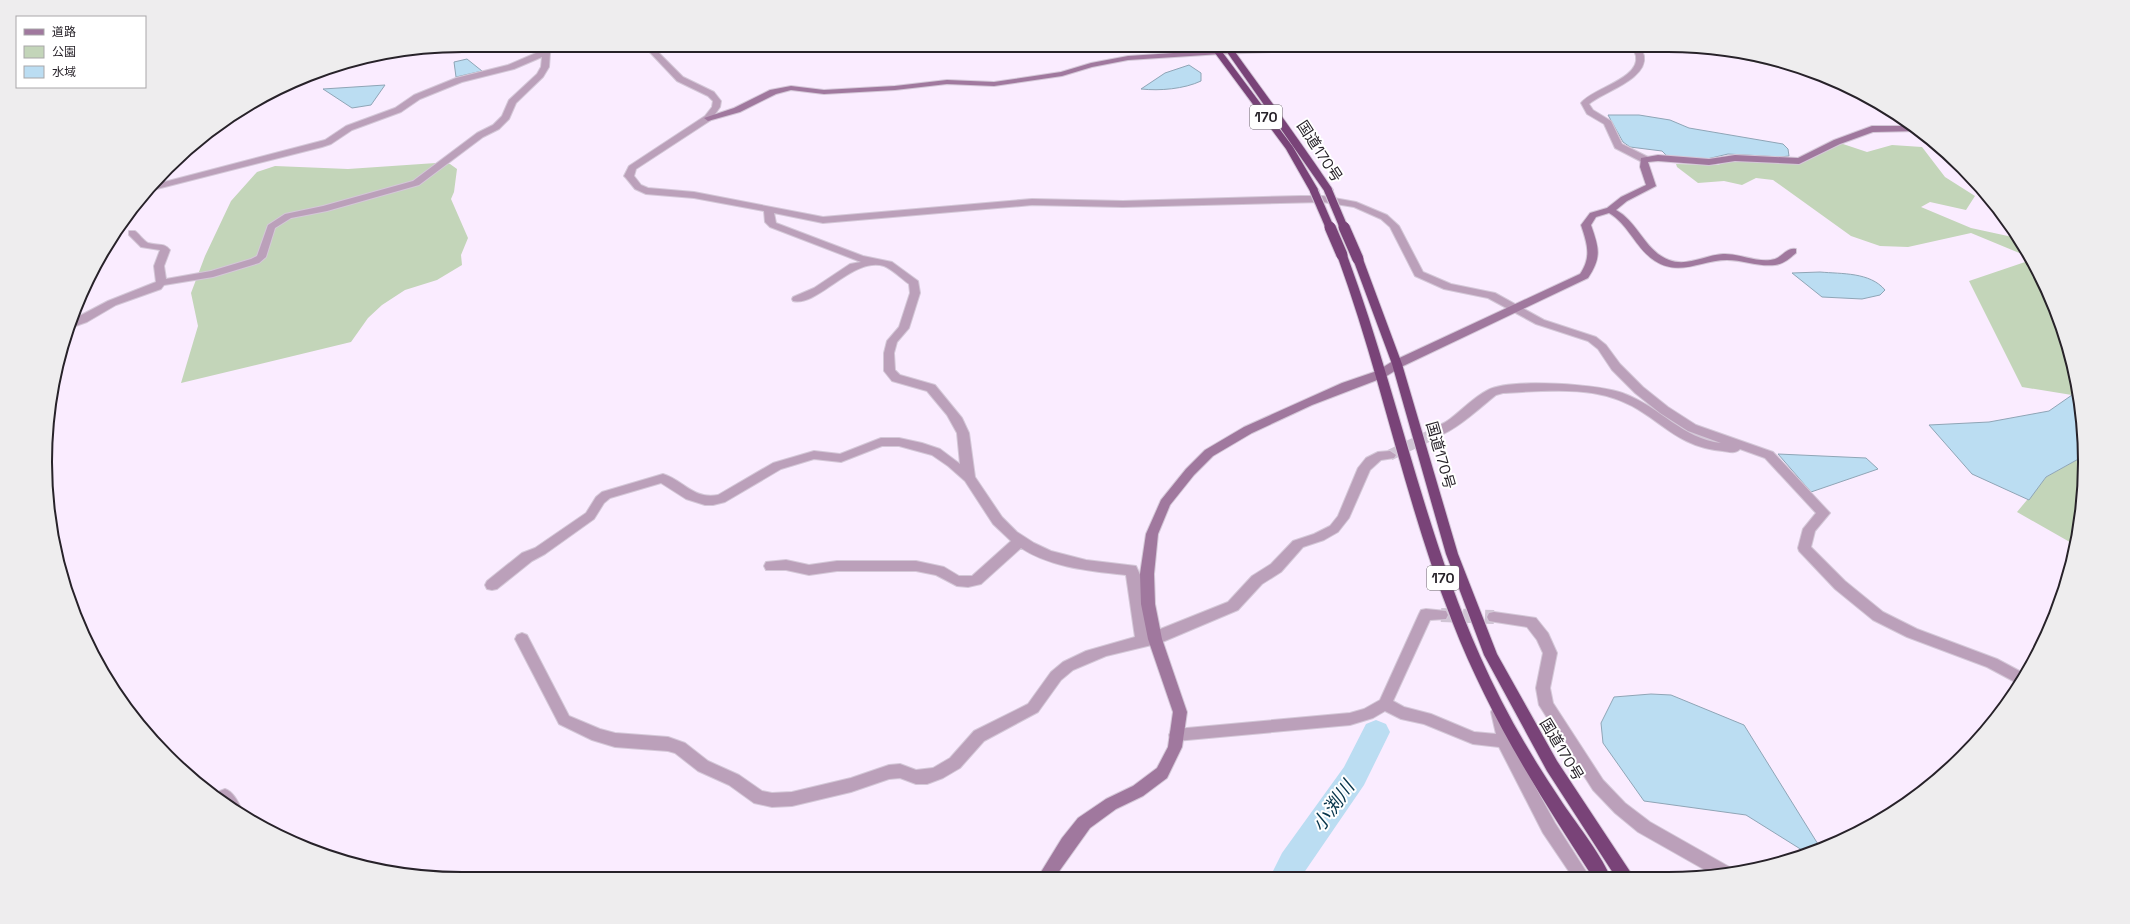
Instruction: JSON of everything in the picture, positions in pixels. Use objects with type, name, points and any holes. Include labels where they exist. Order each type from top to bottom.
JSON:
[{"type":"highway","name":"国道170号","points":[[1218,52],[1290,149],[1314,191],[1342,255],[1372,336],[1381,374],[1439,567],[1474,656],[1497,706],[1544,789],[1599,872]]},
{"type":"highway","name":"国道170号","points":[[1231,53],[1247,72],[1299,145],[1328,190],[1358,259],[1396,364],[1427,463],[1452,554],[1491,655],[1552,766],[1622,872]]},
{"type":"street","points":[[77,323],[112,303],[157,287],[161,284],[213,274],[255,261],[261,257],[271,227],[288,216],[324,209],[416,183],[453,157],[480,135],[502,123],[512,102],[540,75],[545,67],[546,52],[512,67],[459,80],[417,97],[389,114],[349,128],[328,142],[159,187]]},
{"type":"street","points":[[654,52],[680,79],[715,97],[717,101],[716,107],[708,118]]},
{"type":"street","points":[[1180,52],[1128,58],[1091,65],[1062,74],[994,84],[947,82],[895,88],[824,92],[791,88],[773,92],[737,110],[708,118],[632,168],[629,176],[638,187],[646,191],[694,195],[823,220],[1032,202],[1123,204],[1301,199],[1345,202],[1373,211],[1394,226],[1419,274],[1448,288],[1491,295],[1540,322],[1563,328],[1592,339],[1602,347],[1616,367],[1639,390],[1664,410],[1692,428],[1769,455],[1824,513],[1809,529],[1804,548],[1840,585],[1878,616],[1912,633],[1992,663],[2017,676]]},
{"type":"street","points":[[1228,52],[1250,52]]},
{"type":"street","points":[[1637,52],[1640,58],[1638,65],[1630,77],[1590,96],[1585,103],[1590,112],[1608,123],[1618,146],[1644,160],[1658,158],[1709,162],[1735,158],[1799,161],[1837,142],[1872,129],[1907,129]]},
{"type":"street","points":[[1149,640],[1147,574],[1152,534],[1165,503],[1190,472],[1209,453],[1248,430],[1346,386],[1381,374],[1396,364],[1584,276],[1592,266],[1594,250],[1586,225],[1593,215],[1610,210],[1624,199],[1651,186],[1651,179],[1644,168],[1644,160]]},
{"type":"street","points":[[769,210],[770,222],[773,225],[873,263]]},
{"type":"street","points":[[1610,210],[1625,220],[1658,258],[1663,262],[1678,267],[1690,267],[1702,262],[1724,257],[1750,261],[1776,262],[1793,251]]},
{"type":"street","points":[[132,233],[144,245],[162,247],[165,250],[160,266],[161,284]]},
{"type":"street","points":[[797,299],[818,290],[854,266],[873,263],[888,264],[914,283],[915,293],[904,328],[892,341],[889,353],[890,371],[896,378],[931,388],[939,401],[959,422],[965,446],[965,467],[970,480],[998,524],[1020,541],[1056,558],[1081,565],[1131,570],[1149,640],[1180,712],[1174,747],[1162,773],[1138,791],[1111,804],[1084,823],[1068,843],[1049,872]]},
{"type":"street","points":[[1433,434],[1448,426],[1492,392],[1504,389],[1590,388],[1621,396],[1637,404],[1672,430],[1691,439],[1713,446],[1752,449]]},
{"type":"street","points":[[492,585],[527,557],[540,551],[590,516],[600,500],[606,495],[663,478],[703,502],[712,502],[721,499],[778,466],[814,455],[841,458],[881,442],[912,445],[936,452],[952,463],[970,480]]},
{"type":"street","points":[[522,639],[564,720],[597,735],[615,740],[668,744],[680,748],[703,766],[734,780],[759,798],[772,800],[792,799],[844,787],[889,772],[900,771],[916,777],[927,777],[955,764],[979,736],[1033,708],[1040,702],[1060,672],[1076,661],[1149,640],[1233,606],[1257,580],[1276,568],[1298,544],[1319,537],[1334,528],[1343,518],[1358,486],[1364,468],[1370,461],[1378,456],[1390,455]]},
{"type":"street","points":[[771,566],[786,565],[809,570],[837,566],[916,566],[939,571],[957,581],[968,582],[976,580],[1020,541]]},
{"type":"street","points":[[1176,735],[1350,719],[1368,714],[1385,704],[1426,614],[1441,615]]},
{"type":"street","points":[[1494,617],[1531,622],[1543,637],[1550,653],[1543,688],[1546,705],[1598,785],[1620,808],[1644,827],[1717,869]]},
{"type":"street","points":[[1385,704],[1401,714],[1426,718],[1474,738],[1505,740]]},
{"type":"street","points":[[1497,706],[1507,749],[1549,828],[1578,872]]},
{"type":"green space","points":[[1740,59],[1774,66],[1784,69]]},
{"type":"green space","points":[[1837,142],[1867,152],[1892,145],[1922,147],[1945,177],[1975,196],[1966,210],[1930,202],[1921,207],[1971,228],[2011,237],[2021,254],[1971,233],[1908,247],[1880,246],[1851,236],[1773,180],[1756,178],[1742,185],[1724,181],[1698,183],[1677,167],[1676,164],[1718,165],[1735,158],[1799,161]]},
{"type":"green space","points":[[436,163],[450,164],[457,169],[454,192],[451,199],[468,238],[461,255],[462,265],[437,280],[405,290],[382,305],[368,318],[351,342],[181,383],[198,326],[191,293],[205,256],[231,201],[257,172],[275,166],[348,169]]},
{"type":"green space","points":[[2026,262],[2047,305],[2056,330],[2064,356],[2072,395],[2022,387],[1969,281]]},
{"type":"green space","points":[[2078,459],[2077,489],[2070,542],[2017,512],[2046,477]]},
{"type":"water","points":[[467,59],[482,71],[456,77],[454,62]]},
{"type":"water","points":[[1189,65],[1201,73],[1201,81],[1172,89],[1141,89],[1165,73]]},
{"type":"water","points":[[385,85],[371,105],[352,108],[323,89]]},
{"type":"water","points":[[1608,115],[1639,115],[1670,120],[1689,128],[1783,144],[1788,149],[1789,156],[1780,157],[1728,154],[1707,159],[1667,156],[1662,151],[1630,147],[1623,142]]},
{"type":"water","points":[[1820,272],[1864,277],[1879,284],[1885,290],[1880,295],[1862,299],[1822,297],[1792,273]]},
{"type":"water","points":[[2072,395],[2077,435],[2078,459],[2046,477],[2029,500],[1972,474],[1929,425],[1989,422],[2049,411]]},
{"type":"water","points":[[1778,454],[1866,458],[1878,469],[1811,492]]},
{"type":"water","points":[[1651,694],[1671,695],[1744,725],[1818,844],[1801,850],[1746,815],[1644,801],[1603,743],[1601,723],[1614,697]]},
{"type":"waterway","name":"小渕川","points":[[1288,872],[1292,863],[1354,776],[1376,732]]},
{"type":"tunnel","points":[[1390,455],[1433,434]]},
{"type":"tunnel","points":[[1441,615],[1494,617]]}]
